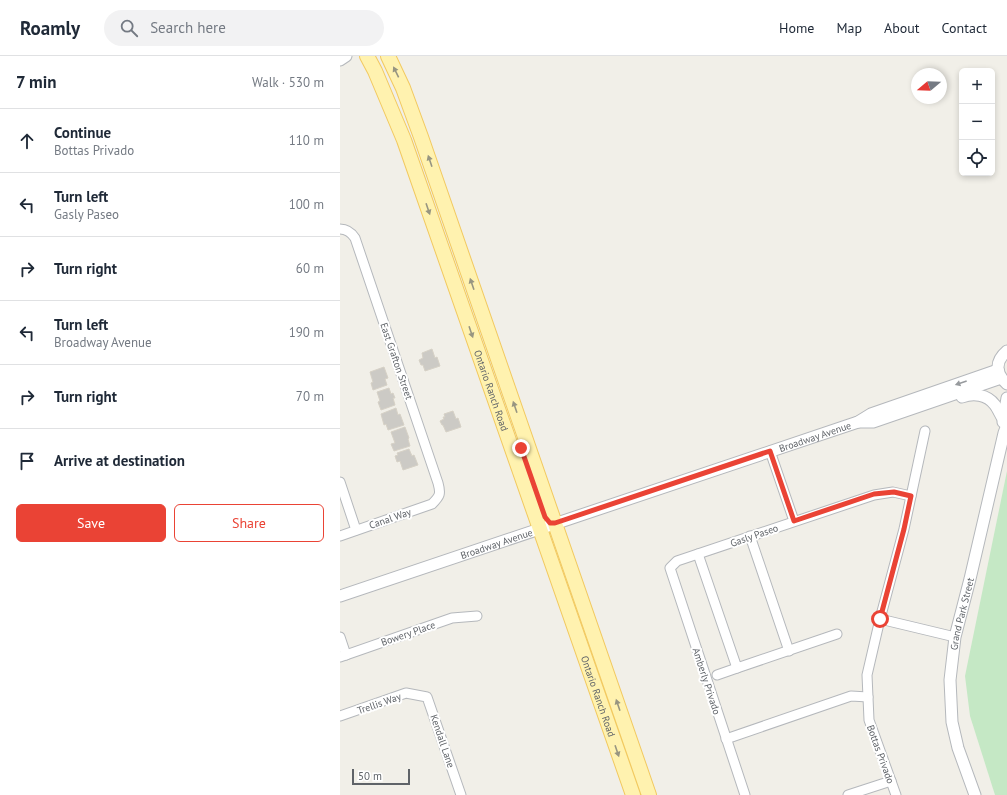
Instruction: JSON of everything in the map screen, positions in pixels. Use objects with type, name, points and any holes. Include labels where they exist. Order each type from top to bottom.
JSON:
[{"type":"main road","name":"Ontario Ranch Road","points":[[367,56],[375,71],[404,140],[632,795]]},
{"type":"main road","points":[[376,56],[410,130],[421,137]]},
{"type":"main road","name":"Ontario Ranch Road","points":[[388,56],[403,88],[421,137],[649,795]]},
{"type":"main road","points":[[500,414],[512,426],[545,517],[550,523],[555,523]]},
{"type":"main road","points":[[540,529],[548,532],[584,634],[597,644]]},
{"type":"street","points":[[340,60],[346,56]]},
{"type":"street","name":"East Grafton Street","points":[[342,229],[350,232],[355,238],[438,483],[440,491],[438,498]]},
{"type":"street","points":[[1004,381],[999,362],[1007,351]]},
{"type":"street","name":"Broadway Avenue","points":[[340,596],[858,422],[871,414],[1004,381]]},
{"type":"street","name":"Broadway Avenue","points":[[858,422],[873,422],[1004,381]]},
{"type":"street","points":[[873,422],[900,419],[968,395],[978,395],[995,404],[1005,426]]},
{"type":"street","name":"Grand Park Street","points":[[975,795],[958,748],[952,722],[950,680],[955,637],[970,579],[1005,426],[1007,398]]},
{"type":"street","name":"Bottas Privado","points":[[896,795],[869,720],[868,675],[880,619],[904,529],[924,431]]},
{"type":"street","points":[[770,451],[794,521]]},
{"type":"street","points":[[340,482],[356,530]]},
{"type":"street","name":"Gasly Paseo","points":[[670,568],[677,560],[874,494],[894,492],[911,496]]},
{"type":"street","name":"Canal Way","points":[[340,536],[432,504],[438,498]]},
{"type":"street","points":[[750,536],[789,651]]},
{"type":"street","points":[[698,554],[738,668]]},
{"type":"street","name":"Amberly Privado","points":[[670,568],[745,795]]},
{"type":"street","name":"Bowery Place","points":[[343,656],[452,618],[477,616]]},
{"type":"street","points":[[880,619],[955,637]]},
{"type":"street","points":[[717,675],[837,634]]},
{"type":"street","points":[[340,637],[343,656]]},
{"type":"street","name":"Trellis Way","points":[[340,716],[406,693],[418,695]]},
{"type":"street","name":"Kendall Lane","points":[[418,695],[427,696],[461,795]]},
{"type":"street","points":[[726,739],[851,696],[868,697]]},
{"type":"street","points":[[848,795],[891,781]]},
{"type":"green space","points":[[1007,471],[1007,795],[995,795],[970,716],[965,676]]},
{"type":"building","points":[[432,349],[440,366],[425,371],[419,360],[423,358],[422,353]]},
{"type":"building","points":[[384,367],[388,378],[385,379],[387,385],[373,390],[371,383],[373,382],[370,372]]},
{"type":"building","points":[[389,388],[391,394],[393,393],[395,398],[393,398],[395,405],[381,410],[377,392]]},
{"type":"building","points":[[396,408],[404,425],[388,430],[386,424],[384,425],[381,414]]},
{"type":"building","points":[[453,411],[456,419],[458,418],[461,427],[446,432],[440,421],[444,419],[444,414]]},
{"type":"building","points":[[405,427],[410,446],[394,451],[391,444],[395,443],[391,432]]},
{"type":"building","points":[[409,449],[412,456],[414,455],[418,465],[403,470],[400,461],[397,462],[395,456],[398,455],[397,453]]},
{"type":"route","points":[[521,448],[545,517],[550,523],[555,523],[770,451],[794,521],[874,494],[894,492],[911,496],[904,529],[880,619]]}]
